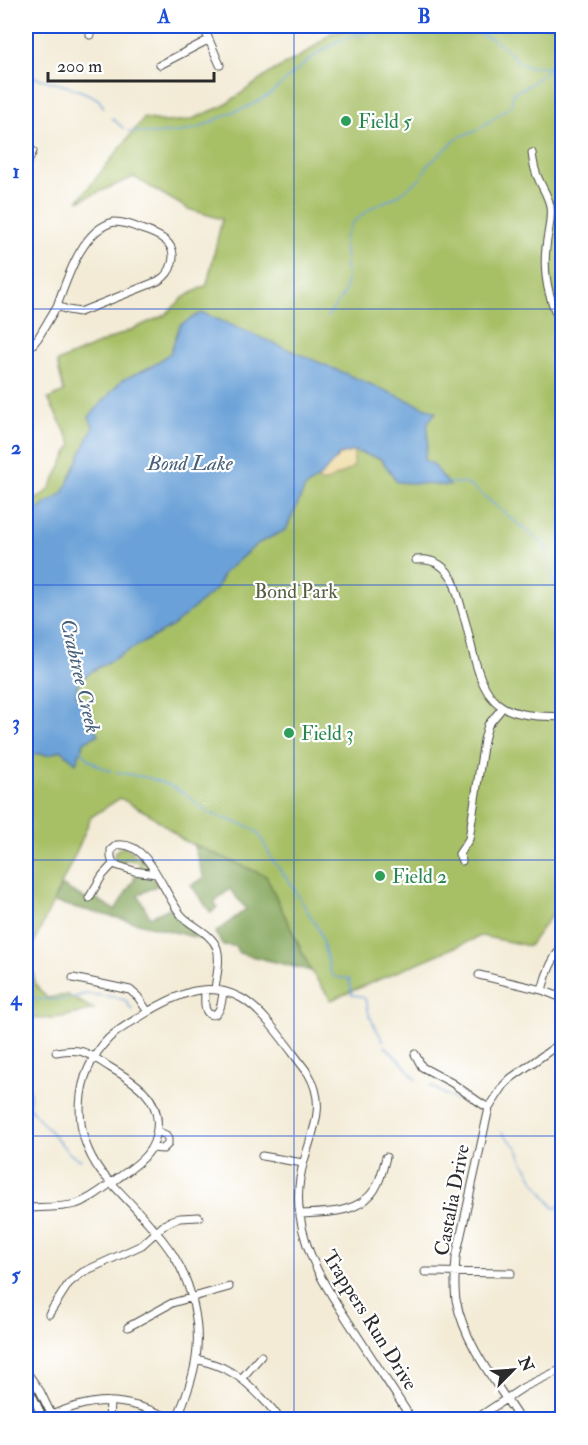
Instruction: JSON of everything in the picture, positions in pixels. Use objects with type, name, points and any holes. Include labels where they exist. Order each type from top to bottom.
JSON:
[{"type":"street","points":[[90,35],[92,26]]},
{"type":"street","points":[[203,26],[220,65]]},
{"type":"street","points":[[160,65],[208,40]]},
{"type":"street","points":[[26,166],[33,151]]},
{"type":"street","points":[[532,153],[534,166],[550,207],[545,251],[546,277],[555,310],[562,325]]},
{"type":"street","points":[[26,350],[38,338],[57,306],[70,270],[80,251],[99,229],[114,222],[125,223],[161,236],[170,246],[172,264],[165,277],[158,281],[80,312],[57,306]]},
{"type":"street","points":[[416,560],[426,559],[439,563],[450,574],[464,616],[478,672],[488,691],[502,707],[525,714],[562,717]]},
{"type":"street","points":[[462,861],[459,854],[469,839],[484,740],[488,725],[502,707]]},
{"type":"street","points":[[113,864],[111,850],[117,845],[128,845],[150,863],[180,913],[215,945],[218,952],[215,990]]},
{"type":"street","points":[[113,864],[134,871],[156,874]]},
{"type":"street","points":[[89,898],[102,876],[113,864]]},
{"type":"street","points":[[542,990],[548,969],[562,947]]},
{"type":"street","points":[[478,975],[542,990],[562,998]]},
{"type":"street","points":[[73,978],[130,990],[141,1000],[148,1012]]},
{"type":"street","points":[[206,990],[206,1010],[208,1014],[213,1015],[219,1011],[223,992]]},
{"type":"street","name":"Trappers Run Drive","points":[[176,1419],[191,1384],[196,1359],[197,1329],[184,1274],[176,1258],[156,1233],[101,1172],[84,1139],[79,1108],[85,1076],[94,1058],[114,1034],[176,996],[187,992],[215,990],[240,997],[257,1010],[308,1073],[315,1087],[318,1112],[303,1163],[299,1194],[300,1214],[307,1247],[321,1278],[412,1419]]},
{"type":"street","name":"Castalia Drive","points":[[520,1419],[479,1357],[468,1335],[457,1302],[456,1257],[489,1108],[511,1078],[562,1042]]},
{"type":"street","points":[[26,1208],[70,1205],[92,1197],[140,1162],[151,1148],[157,1131],[156,1113],[148,1096],[139,1085],[85,1052],[78,1050],[56,1052]]},
{"type":"street","points":[[414,1054],[422,1066],[489,1108]]},
{"type":"street","points":[[151,1148],[163,1149],[168,1143],[166,1135],[157,1131]]},
{"type":"street","points":[[262,1156],[303,1163]]},
{"type":"street","points":[[300,1214],[343,1210],[358,1205],[374,1190],[386,1157]]},
{"type":"street","points":[[49,1314],[66,1287],[88,1269],[137,1248],[176,1218],[199,1217]]},
{"type":"street","points":[[424,1272],[511,1273]]},
{"type":"street","points":[[128,1327],[162,1307],[229,1287]]},
{"type":"street","points":[[242,1378],[261,1356]]},
{"type":"street","points":[[196,1359],[222,1366],[242,1378],[280,1419]]},
{"type":"street","points":[[474,1419],[534,1382],[562,1370]]},
{"type":"street","points":[[26,1371],[40,1391],[53,1417]]},
{"type":"street","points":[[26,1386],[43,1419],[84,1403],[123,1402],[147,1407],[176,1419]]},
{"type":"street","points":[[109,1419],[110,1402]]},
{"type":"green space","name":"Bond Park","points":[[383,26],[562,26],[562,901],[529,946],[481,936],[331,1000],[311,971],[266,876],[183,840],[151,815],[120,798],[91,817],[28,956],[36,985],[47,998],[67,995],[94,1009],[52,1018],[26,1017],[26,509],[49,490],[72,444],[48,399],[64,392],[57,362],[165,315],[184,297],[207,285],[222,219],[188,209],[134,177],[78,201],[144,118],[166,122],[190,120],[223,106],[273,71],[306,53],[331,33]]},
{"type":"green space","points":[[193,844],[266,876],[311,971],[239,953],[235,946],[223,945],[215,933],[246,909],[230,889],[214,902],[217,907],[211,913],[191,885],[204,878]]},
{"type":"green space","points":[[125,847],[145,862],[149,869],[139,868],[140,862],[125,859],[123,864],[116,862],[114,856],[116,852]]},
{"type":"green space","points":[[135,875],[151,878],[158,885],[138,895],[150,917],[172,907],[184,923],[203,937],[198,938],[53,902],[61,885],[91,902],[94,897],[115,910]]},
{"type":"sand","points":[[354,451],[354,466],[323,483],[317,479],[339,455]]},
{"type":"water","name":"Bond Lake","points":[[203,313],[436,412],[428,422],[428,443],[424,460],[433,464],[450,486],[397,482],[381,459],[354,451],[339,455],[321,476],[305,488],[286,530],[257,544],[224,573],[216,589],[173,626],[94,670],[78,682],[76,695],[85,703],[98,735],[85,741],[76,763],[61,750],[49,755],[26,753],[26,525],[41,507],[63,493],[93,427],[89,417],[122,380],[152,366],[170,353],[180,325]]},
{"type":"waterway","points":[[128,131],[153,134],[199,128],[269,95],[311,58],[336,42],[372,32],[428,27],[464,28],[493,39],[527,67],[550,66]]},
{"type":"waterway","points":[[327,317],[344,294],[347,278],[344,239],[351,224],[371,208],[397,196],[420,179],[428,165],[460,136],[474,132],[511,106],[513,93],[531,84],[550,66],[562,59]]},
{"type":"waterway","points":[[26,75],[85,92],[99,100],[104,108]]},
{"type":"waterway","points":[[112,118],[123,128]]},
{"type":"waterway","points":[[448,483],[463,483],[474,488],[545,546],[552,578],[562,598]]},
{"type":"waterway","points":[[81,749],[94,763],[111,771]]},
{"type":"waterway","points":[[117,772],[149,778],[171,786],[209,813],[250,827],[257,832],[272,860],[290,882],[320,932],[331,974],[335,977],[349,979],[352,995],[365,999],[370,1017],[383,1041]]},
{"type":"waterway","points":[[26,995],[36,999],[54,1000],[86,994],[113,997],[125,1000],[132,1010]]},
{"type":"waterway","points":[[385,1046],[416,1080]]},
{"type":"waterway","points":[[26,1081],[30,1093],[28,1106],[70,1154],[81,1160]]},
{"type":"waterway","points":[[431,1086],[455,1100]]},
{"type":"waterway","points":[[502,1133],[517,1147],[535,1182],[554,1208],[562,1206]]},
{"type":"place","name":"Field 5","points":[[346,121]]},
{"type":"place","name":"Field 3","points":[[289,733]]},
{"type":"place","name":"Field 2","points":[[380,876]]},
{"type":"water label","name":"Crabtree Creek","points":[[80,676]]}]
